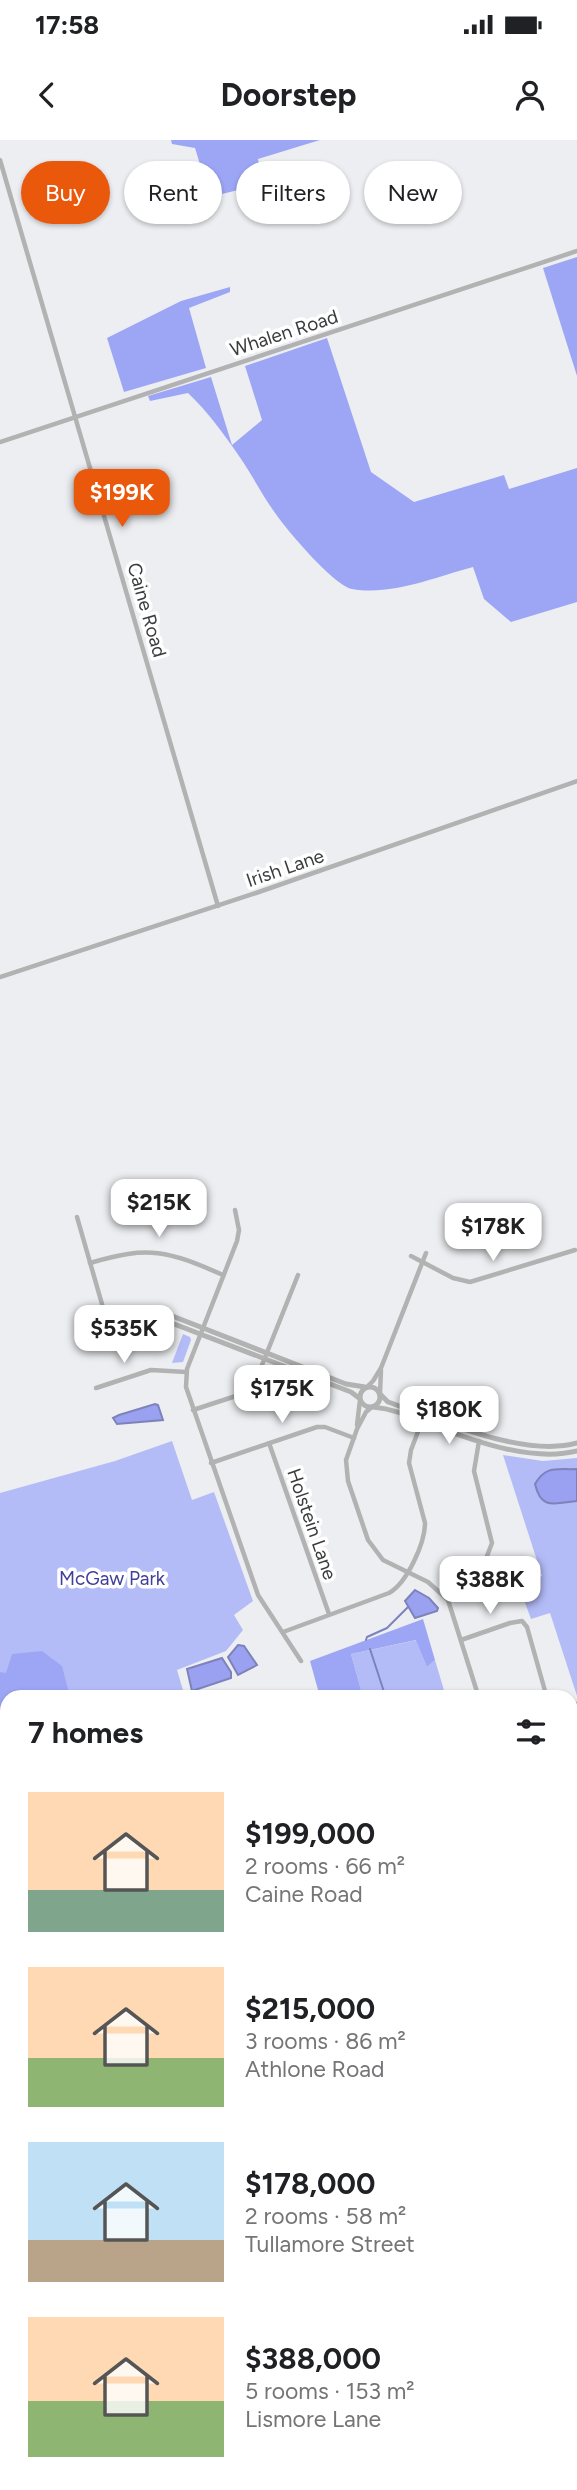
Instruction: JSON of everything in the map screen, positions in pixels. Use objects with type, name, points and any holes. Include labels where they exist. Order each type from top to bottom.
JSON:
[{"type":"street","name":"Caine Road","points":[[0,160],[218,906]]},
{"type":"street","name":"Whalen Road","points":[[0,442],[577,251]]},
{"type":"street","name":"Irish Lane","points":[[0,978],[218,906],[577,781]]},
{"type":"street","points":[[234,1210],[239,1236],[186,1371],[186,1387],[258,1595],[301,1661]]},
{"type":"street","points":[[77,1217],[108,1325]]},
{"type":"street","points":[[411,1256],[453,1278],[470,1282],[575,1250]]},
{"type":"street","points":[[90,1263],[131,1252],[155,1251],[184,1258],[223,1275]]},
{"type":"street","points":[[357,1429],[361,1391],[373,1381],[381,1368],[426,1254]]},
{"type":"street","points":[[193,1410],[246,1392],[256,1382],[298,1275]]},
{"type":"street","points":[[577,1443],[567,1449],[541,1454],[479,1442],[393,1409],[363,1405],[351,1392],[200,1335],[157,1314],[132,1317],[82,1334],[79,1327],[141,1308],[203,1327],[346,1384],[375,1388],[388,1402],[481,1435],[542,1447],[567,1449],[577,1451]]},
{"type":"street","points":[[302,1374],[305,1367]]},
{"type":"street","points":[[381,1368],[380,1400],[366,1412],[357,1429],[346,1460],[348,1480],[368,1540],[383,1560],[428,1582],[448,1600],[477,1690]]},
{"type":"street","points":[[96,1388],[151,1370],[186,1371]]},
{"type":"street","points":[[283,1632],[389,1593],[401,1585],[425,1528],[409,1463],[422,1421]]},
{"type":"street","points":[[211,1463],[321,1427],[354,1438]]},
{"type":"street","points":[[448,1600],[473,1584],[492,1543],[474,1471],[481,1435]]},
{"type":"street","name":"Holstein Lane","points":[[269,1443],[329,1614]]},
{"type":"street","points":[[461,1640],[522,1621],[527,1627],[545,1690]]},
{"type":"green space","points":[[183,1334],[191,1340],[183,1362],[172,1363]]},
{"type":"green space","name":"McGaw Park","points":[[172,1441],[192,1500],[214,1492],[253,1601],[234,1615],[243,1630],[226,1651],[177,1670],[183,1690],[0,1690],[0,1493],[115,1461]]},
{"type":"green space","points":[[503,1455],[543,1461],[577,1458],[577,1690],[550,1613],[531,1619],[518,1584],[542,1576]]},
{"type":"green space","points":[[417,1640],[427,1667],[435,1660],[444,1690],[361,1690],[351,1654]]},
{"type":"shaded area","points":[[171,140],[320,140],[258,161],[236,161],[236,190],[222,194],[222,161],[199,161],[195,148],[172,144]]},
{"type":"shaded area","points":[[577,257],[577,376],[543,268]]},
{"type":"shaded area","points":[[230,287],[230,292],[189,308],[206,368],[124,392],[107,338],[181,301]]},
{"type":"shaded area","points":[[327,338],[371,472],[414,502],[504,475],[509,489],[577,468],[577,602],[511,622],[484,599],[473,567],[398,588],[352,589],[322,567],[288,529],[227,439],[188,393],[150,401],[148,396],[211,377],[232,445],[262,420],[245,366]]},
{"type":"shaded area","points":[[158,1405],[163,1420],[117,1424],[113,1418],[119,1415]]},
{"type":"shaded area","points":[[577,1469],[577,1501],[556,1504],[545,1502],[541,1498],[535,1484],[543,1474],[552,1470]]},
{"type":"shaded area","points":[[415,1590],[429,1598],[438,1608],[437,1611],[415,1618],[405,1601]]},
{"type":"shaded area","points":[[423,1619],[435,1660],[427,1667],[416,1640],[351,1654],[361,1690],[318,1690],[310,1661]]},
{"type":"shaded area","points":[[238,1645],[244,1646],[257,1665],[238,1675],[228,1657]]},
{"type":"shaded area","points":[[42,1651],[62,1666],[68,1690],[0,1690],[0,1672],[6,1673],[12,1654]]},
{"type":"shaded area","points":[[222,1658],[231,1672],[231,1678],[192,1690],[187,1669]]},
{"type":"waterway","points":[[366,1640],[367,1637],[387,1628],[408,1607]]},
{"type":"waterway","points":[[370,1649],[383,1690]]}]
